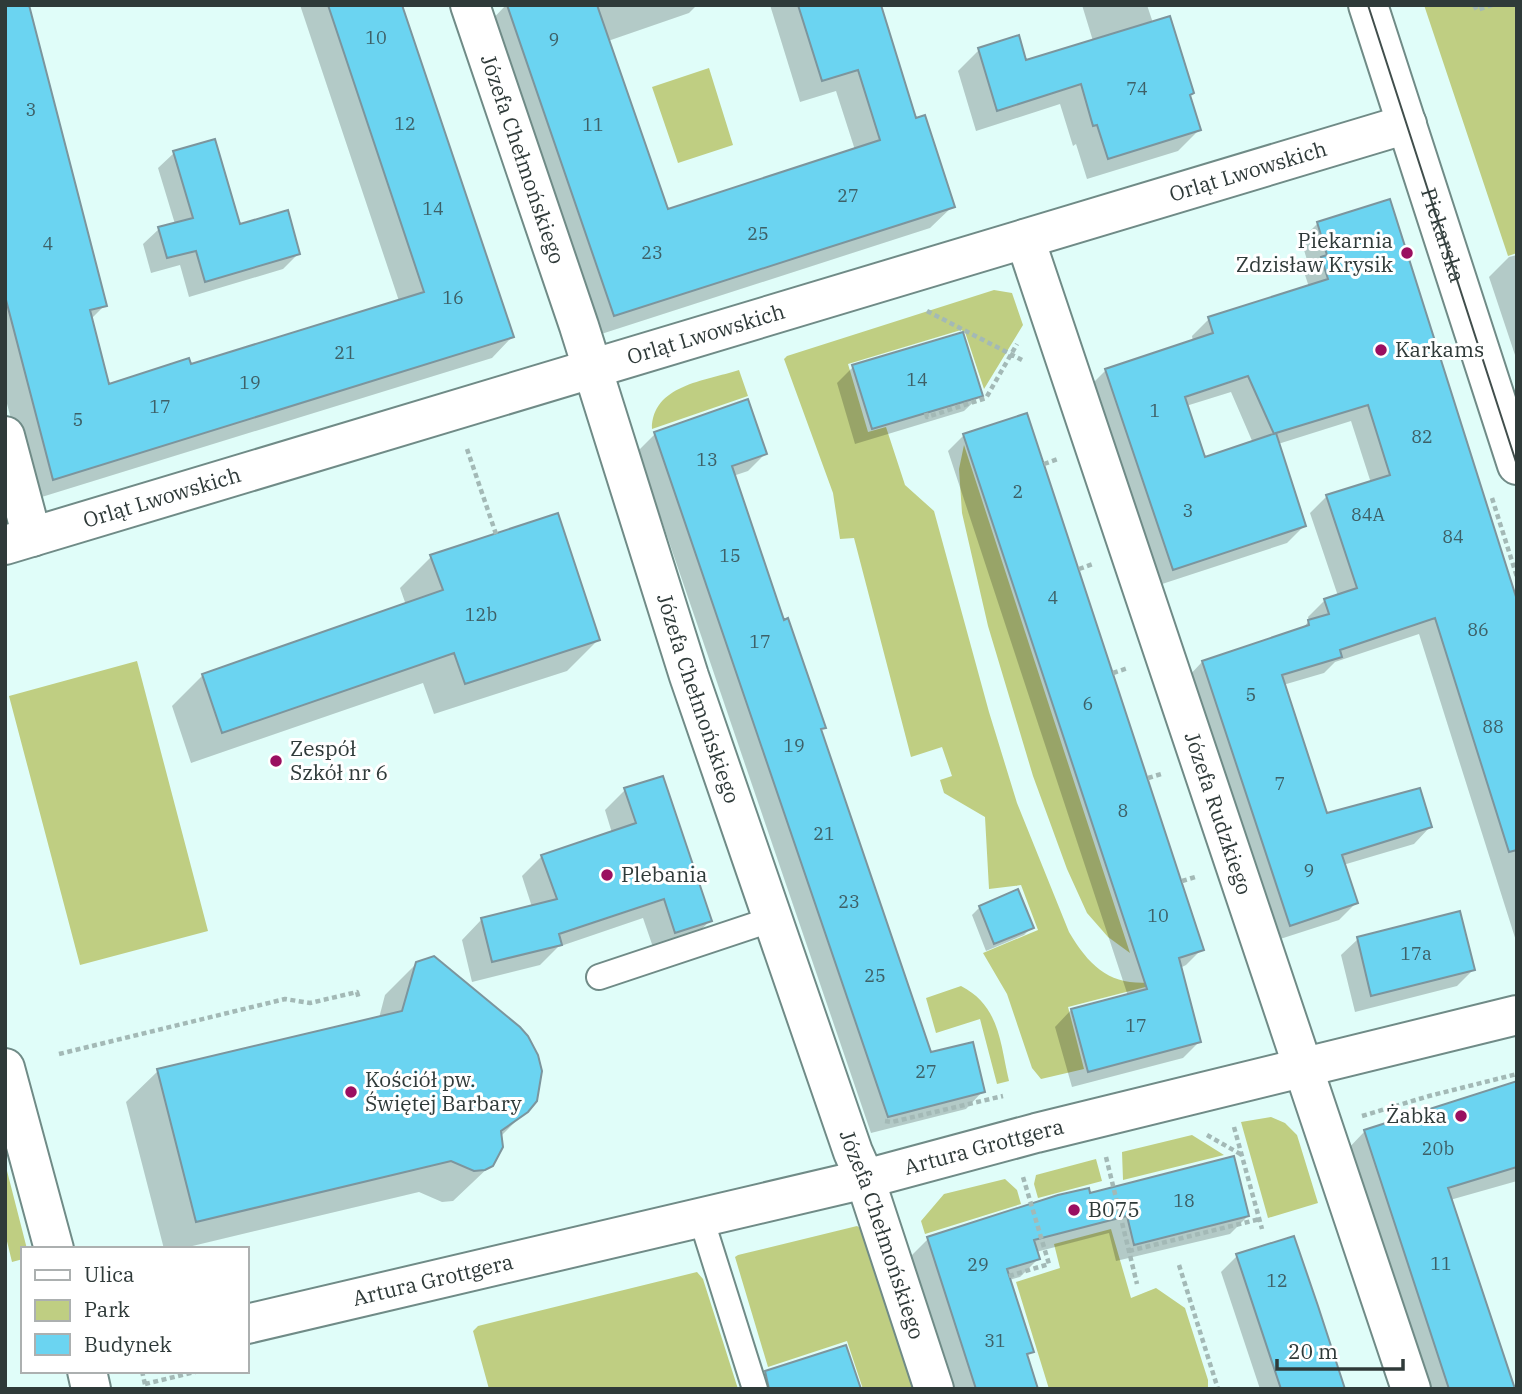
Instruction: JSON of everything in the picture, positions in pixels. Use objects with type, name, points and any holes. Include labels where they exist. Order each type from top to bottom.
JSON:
[{"type":"street","name":"Józefa Chełmońskiego","points":[[470,5],[592,367],[689,676],[853,1152],[865,1179],[934,1389]]},
{"type":"street","name":"Piekarska","points":[[1368,5],[1517,465]]},
{"type":"street","name":"Orląt Lwowskich","points":[[19,541],[1406,124]]},
{"type":"street","name":"Józefa Rudzkiego","points":[[1025,239],[1411,1389]]},
{"type":"street","points":[[5,436],[19,541]]},
{"type":"street","name":"Artura Grottgera","points":[[248,1324],[865,1179],[1036,1133],[1517,1015]]},
{"type":"street","points":[[5,1068],[53,1247]]},
{"type":"lane","points":[[599,977],[773,919]]},
{"type":"lane","points":[[701,1217],[755,1389]]},
{"type":"path","points":[[1474,5],[1477,9],[1492,5]]},
{"type":"path","points":[[936,304],[923,308],[1033,366]]},
{"type":"path","points":[[926,413],[928,417],[986,398],[1023,335]]},
{"type":"path","points":[[466,445],[496,534]]},
{"type":"path","points":[[1492,498],[1517,577]]},
{"type":"path","points":[[58,1054],[285,999],[310,1003],[357,992],[359,999]]},
{"type":"path","points":[[1359,1117],[1517,1074]]},
{"type":"path","points":[[883,1119],[892,1122],[1012,1094]]},
{"type":"path","points":[[1232,1119],[1262,1229]]},
{"type":"path","points":[[1207,1135],[1242,1156]]},
{"type":"path","points":[[1104,1150],[1137,1284]]},
{"type":"path","points":[[1009,1276],[1049,1264],[1021,1170]]},
{"type":"path","points":[[1129,1251],[1260,1219]]},
{"type":"path","points":[[1179,1265],[1218,1389]]},
{"type":"path","points":[[146,1387],[192,1373]]},
{"type":"green space","points":[[1424,5],[1517,5],[1517,253],[1508,256]]},
{"type":"green space","points":[[709,68],[733,145],[678,163],[652,87]]},
{"type":"green space","points":[[994,290],[1012,293],[1023,325],[984,389],[965,332],[961,330],[848,364],[868,432],[886,427],[905,485],[934,511],[1017,803],[1069,932],[1086,956],[1104,973],[1127,982],[1157,984],[1068,1007],[1084,1069],[1041,1079],[1032,1068],[1007,994],[983,953],[1038,930],[1021,885],[989,889],[985,817],[944,793],[940,780],[952,776],[942,747],[911,757],[854,538],[840,539],[833,493],[784,359]]},
{"type":"green space","points":[[739,370],[748,396],[652,429],[654,414],[671,394],[697,382]]},
{"type":"green space","points":[[964,445],[1130,953],[1108,937],[1087,913],[1067,869],[1033,776],[988,626],[962,513],[959,469]]},
{"type":"green space","points":[[137,661],[208,931],[80,965],[9,696]]},
{"type":"green space","points":[[961,986],[974,994],[991,1015],[1000,1040],[1009,1081],[997,1084],[980,1019],[936,1033],[926,998]]},
{"type":"green space","points":[[1271,1117],[1285,1123],[1297,1135],[1318,1203],[1268,1218],[1241,1122]]},
{"type":"green space","points":[[1192,1135],[1224,1155],[1123,1180],[1122,1152]]},
{"type":"green space","points":[[1096,1159],[1102,1181],[1038,1198],[1034,1184],[1036,1175]]},
{"type":"green space","points":[[5,1163],[26,1247],[21,1247],[21,1260],[12,1262],[5,1233]]},
{"type":"green space","points":[[1005,1179],[1017,1190],[1021,1204],[925,1234],[921,1221],[944,1194]]},
{"type":"green space","points":[[857,1226],[863,1230],[914,1389],[863,1389],[847,1341],[768,1367],[735,1257]]},
{"type":"green space","points":[[1111,1229],[1131,1298],[1156,1288],[1185,1308],[1208,1380],[1208,1389],[1049,1389],[1016,1282],[1060,1268],[1054,1244]]},
{"type":"green space","points":[[697,1272],[703,1279],[738,1389],[489,1389],[473,1331],[478,1326]]},
{"type":"building","points":[[5,5],[29,5],[107,306],[90,310],[109,384],[189,358],[191,364],[424,292],[328,5],[402,5],[514,337],[53,480],[5,296]]},
{"type":"building","points":[[507,5],[597,5],[668,209],[880,140],[858,70],[822,81],[798,5],[881,5],[916,118],[925,115],[955,207],[614,316]]},
{"type":"building","points":[[1170,16],[1194,93],[1190,95],[1201,130],[1108,159],[1097,125],[1093,126],[1081,84],[997,111],[978,48],[1019,35],[1026,60]]},
{"type":"building","points":[[215,139],[240,224],[288,210],[300,254],[205,282],[196,251],[167,258],[158,227],[193,218],[173,151]]},
{"type":"building","points":[[1390,199],[1517,600],[1517,850],[1509,852],[1435,618],[1340,650],[1342,657],[1282,675],[1327,813],[1420,788],[1432,827],[1342,855],[1358,903],[1290,926],[1202,661],[1309,625],[1308,620],[1329,614],[1324,599],[1357,588],[1326,495],[1390,475],[1368,405],[1276,433],[1306,526],[1173,570],[1105,369],[1213,333],[1208,317],[1328,279],[1321,257],[1327,255],[1317,222]],"holes":[[[1248,376],[1274,434],[1205,457],[1185,397]]]},
{"type":"building","points":[[963,332],[983,396],[872,429],[852,365]]},
{"type":"building","points":[[748,399],[767,454],[732,466],[784,620],[788,618],[826,728],[821,729],[931,1052],[973,1042],[985,1092],[888,1117],[654,432]]},
{"type":"building","points":[[1027,413],[1204,950],[1179,958],[1201,1042],[1088,1072],[1071,1009],[1147,989],[963,434]]},
{"type":"building","points":[[558,513],[600,640],[465,684],[454,653],[222,733],[202,674],[443,590],[430,555]]},
{"type":"building","points":[[663,776],[712,921],[675,933],[664,899],[559,934],[562,945],[492,962],[481,918],[557,899],[541,855],[636,823],[624,788]]},
{"type":"building","points":[[1018,889],[1034,928],[994,944],[979,906]]},
{"type":"building","points":[[1460,911],[1475,970],[1371,996],[1357,937]]},
{"type":"building","name":"Kościół pw. Świętej Barbary","points":[[434,956],[520,1027],[538,1055],[542,1071],[537,1101],[528,1112],[501,1131],[503,1147],[493,1166],[474,1171],[451,1161],[196,1222],[157,1069],[402,1011],[416,962]]},
{"type":"building","points":[[1517,1081],[1517,1167],[1448,1188],[1515,1389],[1449,1389],[1364,1130]]},
{"type":"building","points":[[1234,1156],[1249,1216],[1134,1245],[1127,1216],[1034,1240],[1040,1259],[1007,1269],[1034,1352],[1027,1354],[1038,1389],[976,1389],[927,1237],[1058,1195],[1089,1188],[1090,1193]]},
{"type":"building","points":[[1294,1236],[1345,1389],[1281,1389],[1236,1254]]},
{"type":"building","points":[[846,1345],[861,1389],[769,1389],[765,1371]]},
{"type":"tram line","points":[[1368,5],[1517,465]]},
{"type":"place","name":"Piekarnia Zdzisław Krysik","points":[[1407,253]]},
{"type":"place","name":"Karkams","points":[[1381,350]]},
{"type":"place","name":"Zespół Szkół nr 6","points":[[276,761]]},
{"type":"place","name":"Plebania","points":[[607,875]]},
{"type":"place","name":"Kościół pw. Świętej Barbary","points":[[351,1092]]},
{"type":"place","name":"Żabka","points":[[1461,1116]]},
{"type":"place","name":"B075","points":[[1074,1210]]}]
